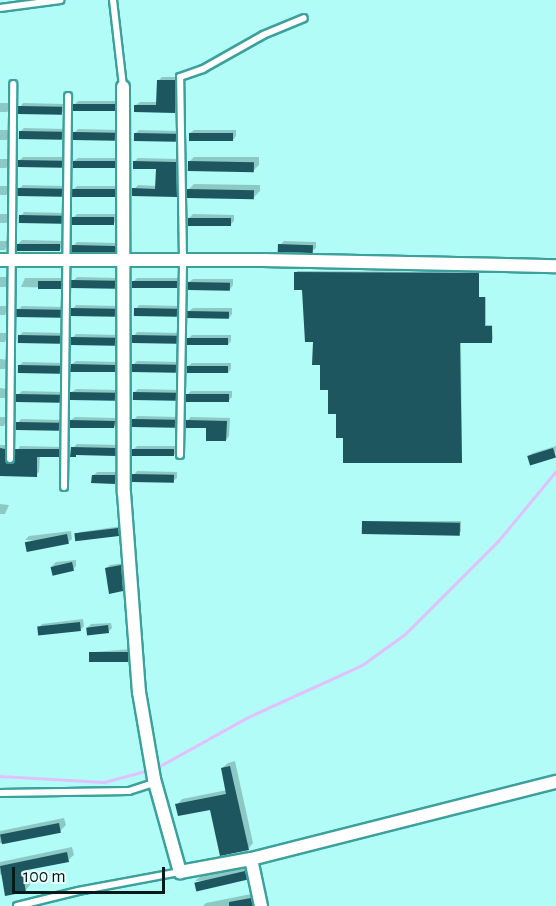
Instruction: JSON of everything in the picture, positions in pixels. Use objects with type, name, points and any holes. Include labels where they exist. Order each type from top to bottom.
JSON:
[{"type":"street","points":[[123,87],[124,493],[139,692],[155,781],[180,872],[251,860],[556,782]]},
{"type":"street","points":[[0,260],[183,260],[556,266]]},
{"type":"street","points":[[251,860],[261,906]]},
{"type":"lane","points":[[0,8],[60,0]]},
{"type":"lane","points":[[113,0],[123,87]]},
{"type":"lane","points":[[180,454],[183,260],[180,77],[202,69],[263,35],[304,18]]},
{"type":"lane","points":[[10,459],[13,84]]},
{"type":"lane","points":[[64,487],[68,96]]},
{"type":"lane","points":[[0,793],[129,790],[155,781]]},
{"type":"lane","points":[[17,906],[78,891],[180,872]]},
{"type":"building","points":[[157,80],[175,80],[175,113],[134,112],[134,105],[156,105]]},
{"type":"building","points":[[73,104],[115,104],[115,111],[73,111]]},
{"type":"building","points":[[18,106],[62,107],[62,115],[18,114]]},
{"type":"building","points":[[19,131],[62,132],[62,140],[19,139]]},
{"type":"building","points":[[73,132],[115,133],[115,141],[73,140]]},
{"type":"building","points":[[134,133],[176,134],[176,142],[134,141]]},
{"type":"building","points":[[189,133],[233,133],[233,141],[189,141]]},
{"type":"building","points":[[18,160],[62,161],[62,168],[18,167]]},
{"type":"building","points":[[73,161],[115,161],[115,168],[73,168]]},
{"type":"building","points":[[133,161],[176,162],[177,197],[132,196],[132,188],[155,189],[156,169],[133,169]]},
{"type":"building","points":[[188,161],[254,162],[254,172],[188,171]]},
{"type":"building","points":[[17,188],[62,189],[62,197],[17,196]]},
{"type":"building","points":[[72,189],[115,189],[115,197],[72,197]]},
{"type":"building","points":[[187,189],[254,190],[254,199],[187,198]]},
{"type":"building","points":[[19,215],[62,216],[62,224],[19,223]]},
{"type":"building","points":[[72,217],[114,217],[114,225],[72,225]]},
{"type":"building","points":[[188,218],[231,218],[231,226],[188,226]]},
{"type":"building","points":[[17,244],[60,244],[60,251],[17,251]]},
{"type":"building","points":[[278,244],[313,245],[313,253],[278,252]]},
{"type":"building","points":[[72,245],[115,246],[115,252],[72,252]]},
{"type":"building","points":[[294,272],[479,273],[479,297],[485,297],[485,326],[492,326],[492,343],[460,343],[462,463],[343,463],[343,438],[336,438],[336,414],[328,414],[328,390],[320,390],[320,365],[312,365],[313,342],[305,342],[302,290],[294,290]]},
{"type":"building","points":[[71,280],[115,281],[115,289],[71,288]]},
{"type":"building","points":[[38,281],[61,281],[61,289],[38,289]]},
{"type":"building","points":[[132,281],[177,281],[177,288],[132,288]]},
{"type":"building","points":[[188,282],[230,283],[230,291],[188,290]]},
{"type":"building","points":[[71,308],[115,309],[115,317],[71,316]]},
{"type":"building","points":[[134,308],[177,309],[177,317],[134,316]]},
{"type":"building","points":[[16,309],[61,310],[61,318],[16,317]]},
{"type":"building","points":[[187,311],[229,312],[229,319],[187,318]]},
{"type":"building","points":[[18,335],[60,336],[60,344],[18,343]]},
{"type":"building","points":[[132,335],[177,336],[177,344],[132,343]]},
{"type":"building","points":[[71,337],[115,338],[115,346],[71,345]]},
{"type":"building","points":[[187,338],[228,338],[228,345],[187,345]]},
{"type":"building","points":[[71,364],[115,365],[115,372],[70,372]]},
{"type":"building","points":[[132,364],[176,365],[176,373],[132,372]]},
{"type":"building","points":[[18,365],[60,366],[60,374],[18,373]]},
{"type":"building","points":[[187,366],[228,366],[228,373],[187,373]]},
{"type":"building","points":[[70,392],[115,393],[115,401],[70,400]]},
{"type":"building","points":[[133,392],[176,393],[176,401],[133,400]]},
{"type":"building","points":[[16,394],[60,395],[60,403],[16,402]]},
{"type":"building","points":[[186,394],[229,394],[229,402],[186,402]]},
{"type":"building","points":[[132,419],[175,420],[175,428],[132,427]]},
{"type":"building","points":[[70,420],[115,421],[114,428],[70,428]]},
{"type":"building","points":[[186,420],[227,421],[226,441],[206,441],[206,428],[186,428]]},
{"type":"building","points":[[16,422],[59,423],[59,431],[16,430]]},
{"type":"building","points":[[71,447],[116,448],[116,456],[76,455],[76,457],[70,457]]},
{"type":"building","points":[[0,448],[5,449],[5,461],[9,464],[15,461],[15,449],[59,449],[59,457],[37,457],[37,477],[0,476]]},
{"type":"building","points":[[553,448],[556,458],[530,465],[527,456]]},
{"type":"building","points":[[132,449],[174,449],[174,456],[132,456]]},
{"type":"building","points":[[132,474],[174,475],[174,483],[132,482]]},
{"type":"building","points":[[92,475],[115,475],[115,484],[91,483]]},
{"type":"building","points":[[362,521],[460,523],[460,536],[362,534]]},
{"type":"building","points":[[118,528],[119,536],[75,541],[74,533]]},
{"type":"building","points":[[67,534],[69,544],[27,552],[25,542]]},
{"type":"building","points":[[72,562],[74,571],[53,576],[51,567]]},
{"type":"building","points":[[121,565],[123,591],[109,594],[105,568]]},
{"type":"building","points":[[80,622],[81,631],[38,635],[37,626]]},
{"type":"building","points":[[108,625],[109,633],[87,636],[86,628]]},
{"type":"building","points":[[89,652],[128,652],[128,662],[89,662]]},
{"type":"building","points":[[230,766],[249,850],[220,856],[210,810],[178,816],[175,804],[226,794],[221,768]]},
{"type":"building","points":[[59,823],[61,833],[2,844],[0,834]]},
{"type":"building","points":[[67,852],[69,862],[22,871],[26,892],[5,896],[0,866]]},
{"type":"building","points":[[245,871],[247,880],[196,891],[194,883]]},
{"type":"building","points":[[251,898],[253,906],[229,906],[229,902]]},
{"type":"waterway","points":[[156,768],[248,717],[362,665],[405,634],[498,541],[556,471]]},
{"type":"waterway","points":[[0,776],[104,782],[149,770]]}]
